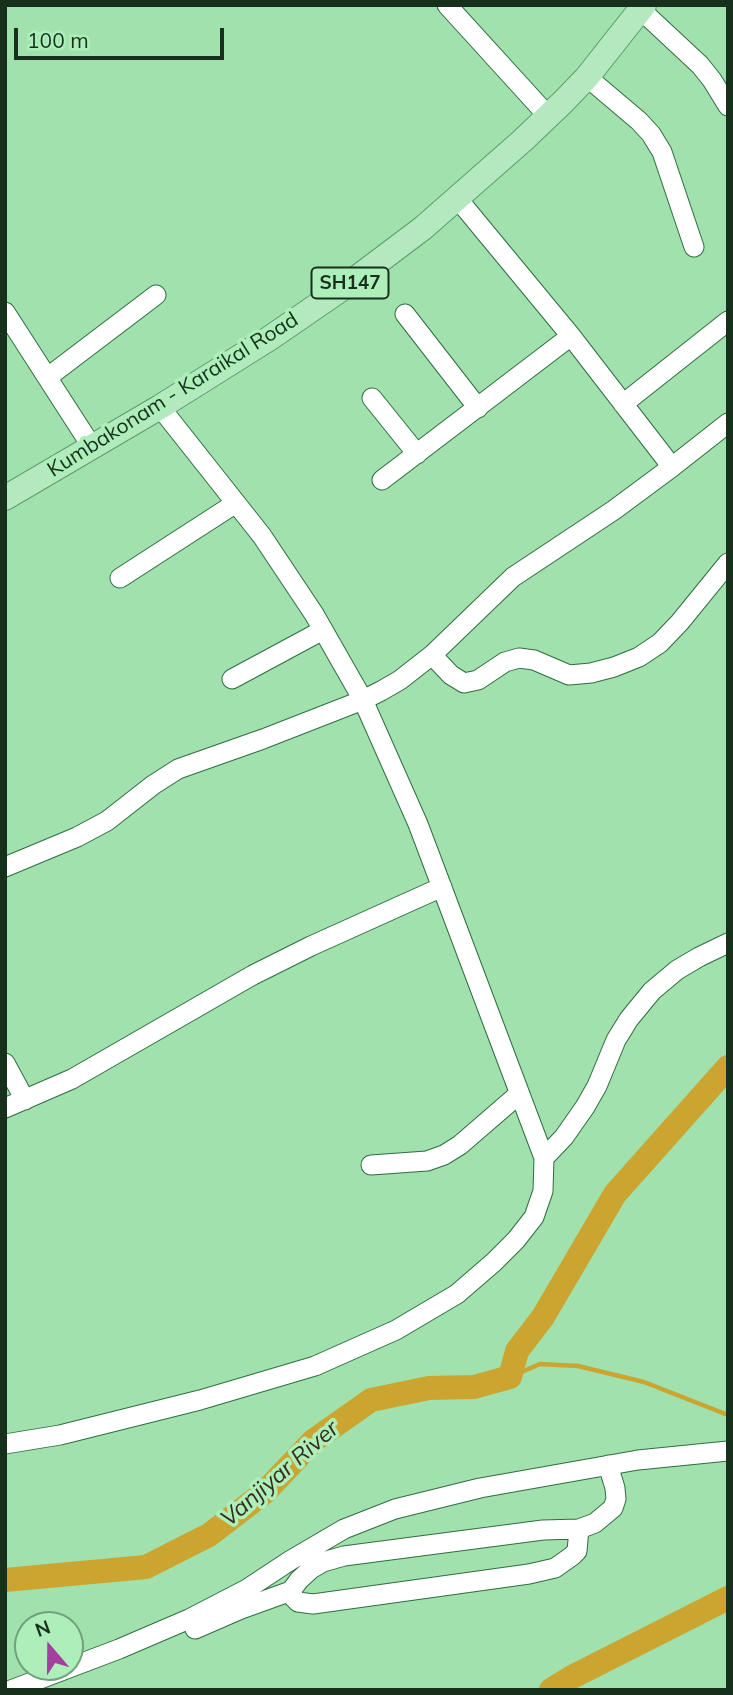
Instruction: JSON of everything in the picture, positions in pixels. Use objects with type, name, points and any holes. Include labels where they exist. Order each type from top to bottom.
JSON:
[{"type":"main road","name":"Kumbakonam - Karaikal Road","points":[[5,498],[160,407],[350,284],[422,228],[522,141],[587,77],[643,8]]},
{"type":"street","points":[[447,5],[548,116]]},
{"type":"street","points":[[643,8],[699,65],[728,106]]},
{"type":"street","points":[[587,77],[651,134],[662,152],[694,247]]},
{"type":"street","points":[[457,198],[570,336],[672,467]]},
{"type":"street","points":[[48,377],[156,295]]},
{"type":"street","points":[[5,312],[92,447]]},
{"type":"street","points":[[405,314],[478,408]]},
{"type":"street","points":[[623,404],[728,321]]},
{"type":"street","points":[[382,480],[570,336]]},
{"type":"street","points":[[372,397],[417,454]]},
{"type":"street","points":[[5,1444],[60,1435],[200,1400],[315,1366],[396,1330],[457,1294],[494,1262],[534,1217],[543,1191],[544,1158],[418,824],[363,700],[323,629],[270,546],[160,407]]},
{"type":"street","points":[[5,867],[78,837],[107,821],[178,769],[263,740],[363,700],[400,680],[432,655],[513,577],[614,510],[728,423]]},
{"type":"street","points":[[120,578],[236,503]]},
{"type":"street","points":[[432,655],[451,675],[464,682],[478,680],[505,662],[519,658],[534,660],[569,675],[614,667],[639,657],[660,643],[728,563]]},
{"type":"street","points":[[232,679],[323,629]]},
{"type":"street","points":[[5,1108],[72,1079],[253,975],[442,887]]},
{"type":"street","points":[[544,1158],[564,1137],[585,1107],[616,1040],[629,1019],[652,992],[677,970],[728,943]]},
{"type":"street","points":[[5,1063],[24,1100]]},
{"type":"street","points":[[371,1165],[427,1161],[444,1155],[460,1145],[519,1094]]},
{"type":"street","points":[[11,1690],[119,1649],[188,1619],[247,1589],[344,1529],[395,1509],[480,1488],[608,1465],[728,1451]]},
{"type":"street","points":[[119,1649],[130,1657],[137,1655],[241,1608],[291,1591],[311,1569],[323,1562],[344,1556],[543,1530],[579,1529],[594,1523],[613,1508],[615,1488],[608,1465]]},
{"type":"street","points":[[291,1591],[298,1602],[313,1604],[529,1574],[555,1568],[572,1556],[577,1551],[579,1529]]},
{"type":"waterway","name":"Vanjiyar River","points":[[5,1580],[146,1567],[209,1535],[265,1492],[313,1441],[371,1400],[429,1388],[474,1387],[510,1377],[517,1351],[543,1317],[615,1194],[728,1067]]},
{"type":"waterway","points":[[510,1377],[540,1364],[578,1366],[644,1382],[728,1415]]},
{"type":"waterway","points":[[551,1690],[728,1598]]}]
